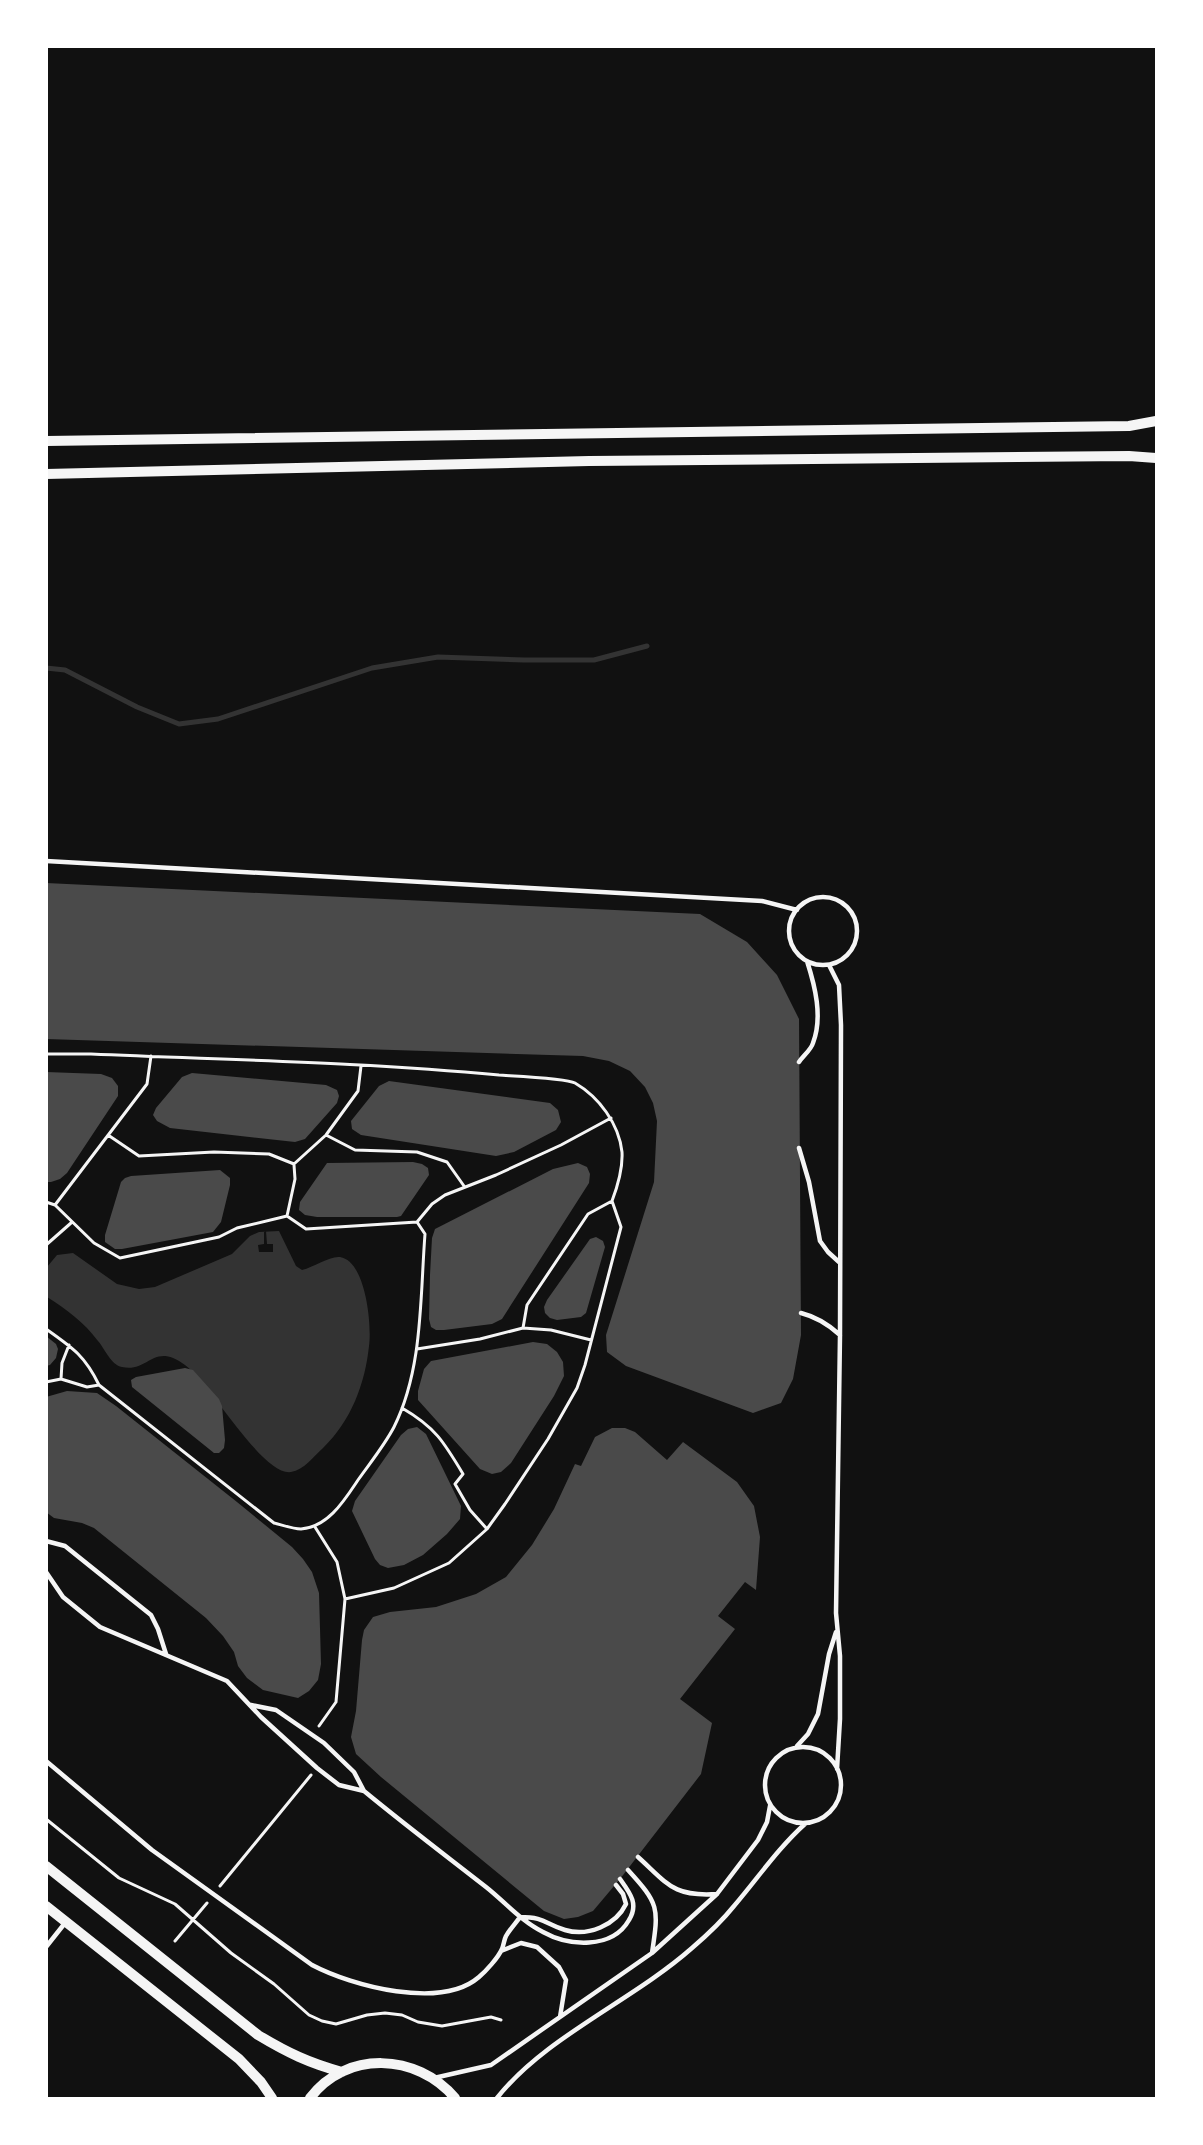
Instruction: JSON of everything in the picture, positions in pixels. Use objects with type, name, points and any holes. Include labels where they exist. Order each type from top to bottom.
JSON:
[{"type":"street","points":[[46,441],[1129,426],[1156,422]]},
{"type":"street","points":[[46,474],[589,461],[1129,456],[1156,458]]},
{"type":"street","points":[[46,1866],[258,2035],[311,2064],[342,2072]]},
{"type":"street","points":[[46,1906],[239,2059],[261,2082],[272,2098]]},
{"type":"street","points":[[310,2098],[318,2088],[342,2072],[376,2062],[411,2067],[432,2078],[455,2098]]},
{"type":"lane","points":[[46,861],[762,901],[797,910]]},
{"type":"lane","points":[[815,899],[836,900],[852,914],[856,924],[857,935],[854,946],[840,961],[829,965],[818,965],[807,961],[792,944],[789,932],[791,921],[797,910],[805,903],[815,899]]},
{"type":"lane","points":[[799,1062],[813,1044],[818,1018],[814,985],[807,961]]},
{"type":"lane","points":[[829,965],[838,985],[841,1025],[836,1629],[840,1656],[840,1719],[837,1769]]},
{"type":"lane","points":[[800,1148],[820,1241],[839,1262]]},
{"type":"lane","points":[[801,1313],[826,1322],[840,1335]]},
{"type":"lane","points":[[46,1541],[65,1546],[151,1615],[166,1654]]},
{"type":"lane","points":[[46,1572],[63,1597],[100,1627],[227,1681],[292,1748],[339,1785],[364,1791]]},
{"type":"lane","points":[[796,1747],[809,1747],[821,1751],[830,1758],[841,1780],[836,1804],[818,1821],[806,1824],[792,1822],[780,1816],[770,1806],[765,1796],[765,1774],[777,1756],[796,1747],[808,1734],[818,1714],[836,1629]]},
{"type":"lane","points":[[250,1705],[276,1710],[313,1735],[344,1761],[354,1772],[364,1791],[489,1889],[520,1917],[542,1932],[561,1940],[594,1943],[614,1935],[627,1925],[634,1912],[632,1896],[620,1880]]},
{"type":"lane","points":[[46,1761],[116,1821],[213,1895],[312,1965],[330,1975],[407,1993],[435,1994],[460,1989],[479,1977],[501,1951],[505,1937],[520,1917]]},
{"type":"lane","points":[[432,2078],[491,2065],[652,1953],[717,1894],[758,1839],[767,1822],[770,1806]]},
{"type":"lane","points":[[497,2098],[508,2084],[536,2059],[663,1972],[693,1947],[733,1908],[776,1853],[806,1824]]},
{"type":"lane","points":[[638,1857],[678,1891],[696,1895],[717,1894]]},
{"type":"lane","points":[[628,1870],[649,1893],[656,1910],[652,1953]]},
{"type":"lane","points":[[520,1917],[537,1917],[565,1930],[583,1932],[602,1927],[621,1914],[626,1904],[623,1894],[616,1885]]},
{"type":"lane","points":[[46,1947],[66,1922]]},
{"type":"lane","points":[[501,1951],[521,1943],[537,1947],[559,1967],[566,1980],[560,2017]]},
{"type":"path","points":[[46,1054],[151,1056],[361,1066],[573,1081],[594,1096],[611,1118],[622,1152],[620,1178],[612,1201],[621,1227],[585,1365],[571,1398],[548,1439],[487,1529],[448,1563],[394,1588],[345,1599]]},
{"type":"path","points":[[55,1205],[147,1084],[151,1056]]},
{"type":"path","points":[[294,1164],[326,1135],[358,1091],[361,1066]]},
{"type":"path","points":[[46,1202],[55,1205],[94,1243],[120,1258],[219,1237],[237,1228],[287,1216],[306,1229],[417,1222],[432,1204],[445,1195],[496,1175],[561,1145],[611,1118]]},
{"type":"path","points":[[108,1135],[139,1156],[214,1152],[269,1154],[294,1164]]},
{"type":"path","points":[[326,1135],[355,1150],[417,1152],[447,1162],[464,1186]]},
{"type":"path","points":[[287,1216],[295,1179],[294,1164]]},
{"type":"path","points":[[523,1328],[527,1305],[588,1214],[612,1201]]},
{"type":"path","points":[[46,1329],[69,1345],[89,1364],[99,1386],[274,1523],[299,1529],[315,1526],[326,1520],[349,1493],[393,1429],[402,1408],[411,1378],[416,1349],[425,1234],[417,1222]]},
{"type":"path","points":[[46,1245],[71,1223]]},
{"type":"path","points":[[416,1349],[480,1339],[523,1328],[550,1330],[591,1340]]},
{"type":"path","points":[[61,1379],[62,1363],[69,1345]]},
{"type":"path","points":[[46,1382],[61,1379],[87,1387],[99,1386]]},
{"type":"path","points":[[402,1408],[422,1419],[441,1437],[463,1474],[455,1484],[470,1510],[487,1529]]},
{"type":"path","points":[[313,1735],[336,1702],[345,1599],[337,1562],[315,1526]]},
{"type":"path","points":[[175,1941],[317,1768]]},
{"type":"path","points":[[46,1819],[119,1878],[175,1904],[231,1953],[274,1984],[309,2014],[322,2021],[336,2024],[367,2015],[385,2013],[402,2015],[418,2022],[442,2026],[491,2017],[501,2020]]},
{"type":"shaded area","points":[[279,1231],[296,1266],[302,1270],[336,1257],[349,1261],[356,1270],[365,1296],[370,1337],[364,1374],[349,1414],[323,1448],[304,1466],[291,1472],[279,1469],[266,1460],[196,1375],[185,1365],[174,1358],[165,1356],[131,1368],[118,1366],[81,1322],[47,1297],[47,1267],[57,1255],[73,1253],[117,1284],[139,1289],[155,1287],[232,1254],[250,1236],[259,1232]]},
{"type":"pier","points":[[266,1231],[267,1244],[273,1244],[273,1252],[259,1252],[258,1245],[264,1244],[264,1232]]},
{"type":"building","points":[[46,883],[700,914],[747,942],[777,975],[799,1019],[801,1335],[793,1379],[781,1403],[753,1413],[626,1366],[607,1352],[606,1335],[654,1182],[657,1121],[653,1103],[645,1087],[630,1071],[609,1061],[583,1056],[46,1039]]},
{"type":"building","points":[[46,1072],[101,1074],[112,1078],[118,1086],[118,1096],[67,1173],[51,1182],[46,1182]]},
{"type":"building","points":[[192,1073],[326,1085],[337,1090],[339,1096],[337,1103],[305,1139],[295,1142],[170,1128],[157,1121],[153,1115],[156,1108],[182,1077]]},
{"type":"building","points":[[389,1081],[550,1103],[558,1110],[561,1122],[556,1130],[514,1152],[496,1156],[361,1135],[352,1129],[351,1121],[379,1086]]},
{"type":"building","points":[[413,1162],[428,1168],[429,1175],[401,1216],[317,1217],[305,1215],[299,1210],[300,1202],[327,1163]]},
{"type":"building","points":[[578,1163],[587,1167],[590,1174],[589,1183],[502,1319],[492,1324],[444,1330],[431,1327],[429,1319],[430,1275],[432,1238],[435,1229],[553,1169]]},
{"type":"building","points":[[220,1170],[230,1178],[230,1185],[221,1222],[213,1232],[122,1249],[115,1249],[105,1242],[105,1235],[121,1182],[125,1178]]},
{"type":"building","points":[[596,1237],[603,1241],[605,1247],[586,1313],[581,1317],[557,1320],[550,1318],[545,1313],[544,1307],[547,1300],[590,1239]]},
{"type":"building","points":[[46,1336],[56,1344],[58,1349],[56,1358],[46,1366]]},
{"type":"building","points":[[533,1342],[547,1344],[557,1352],[563,1362],[564,1376],[554,1396],[511,1463],[501,1472],[492,1474],[480,1469],[418,1400],[424,1369],[431,1361]]},
{"type":"building","points":[[185,1368],[193,1370],[219,1399],[222,1406],[225,1440],[224,1448],[219,1453],[214,1453],[132,1387],[131,1380],[136,1377]]},
{"type":"building","points":[[67,1391],[97,1393],[116,1406],[292,1547],[303,1559],[312,1572],[319,1593],[321,1664],[318,1680],[309,1691],[298,1698],[263,1690],[247,1678],[238,1666],[234,1652],[206,1618],[94,1528],[82,1523],[54,1518],[46,1512],[46,1397]]},
{"type":"building","points":[[417,1427],[426,1434],[461,1506],[460,1519],[423,1555],[404,1565],[388,1568],[380,1565],[375,1559],[352,1511],[355,1501],[401,1435],[408,1429]]},
{"type":"building","points":[[612,1428],[625,1428],[635,1432],[667,1460],[683,1442],[737,1482],[754,1506],[760,1537],[756,1590],[745,1582],[718,1616],[735,1629],[680,1699],[712,1723],[701,1774],[593,1911],[564,1919],[544,1911],[381,1777],[356,1754],[351,1737],[356,1711],[362,1640],[364,1630],[373,1617],[390,1612],[436,1607],[476,1594],[506,1577],[532,1545],[554,1509],[575,1464],[581,1466],[595,1437]]},
{"type":"waterway","points":[[46,668],[65,670],[137,707],[179,724],[218,719],[372,668],[438,657],[594,660],[647,646]]}]
